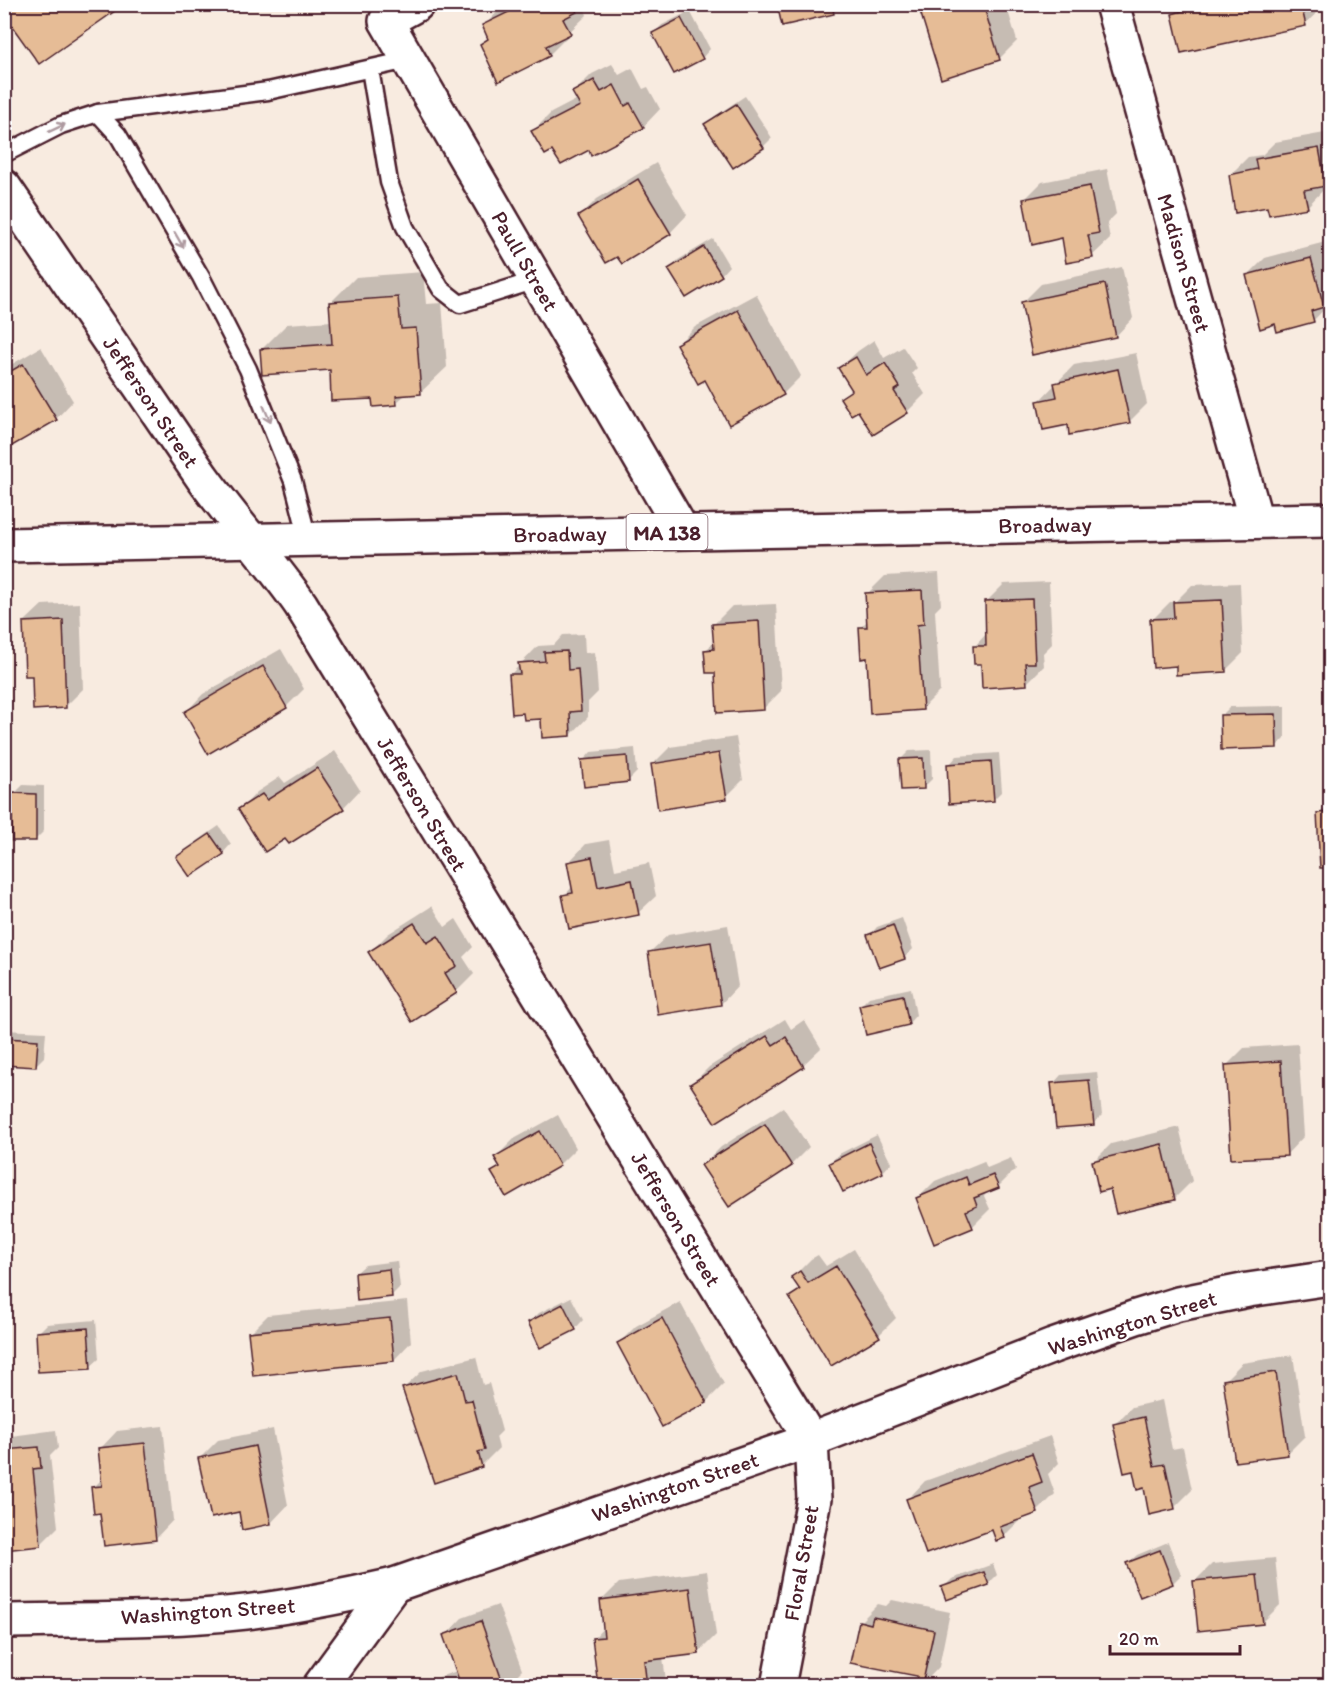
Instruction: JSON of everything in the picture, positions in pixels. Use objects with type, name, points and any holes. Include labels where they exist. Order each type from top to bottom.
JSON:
[{"type":"street","name":"Paull Street","points":[[417,4],[386,21],[682,532]]},
{"type":"street","name":"Madison Street","points":[[1112,4],[1256,521]]},
{"type":"street","name":"Jefferson Street","points":[[4,187],[202,477],[301,605],[811,1440]]},
{"type":"street","name":"Broadway","points":[[4,544],[1330,520]]},
{"type":"street","name":"Washington Street","points":[[4,1621],[195,1616],[245,1612],[323,1601],[394,1585],[811,1440],[1053,1346],[1136,1317],[1178,1304],[1248,1290],[1330,1278]]},
{"type":"street","name":"Floral Street","points":[[778,1686],[814,1499],[811,1440]]},
{"type":"street","points":[[320,1686],[394,1585]]},
{"type":"lane","points":[[4,154],[61,125],[99,113],[267,91],[408,60]]},
{"type":"lane","points":[[370,69],[389,182],[405,227],[441,289],[460,304],[536,280]]},
{"type":"lane","points":[[99,113],[118,135],[201,277],[248,369],[293,481],[308,539]]},
{"type":"building","points":[[4,4],[121,4],[122,6],[39,64],[4,15]]},
{"type":"building","points":[[515,4],[573,4],[577,12],[563,19],[571,34],[546,46],[550,56],[498,82],[480,44],[488,39],[482,25],[517,8]]},
{"type":"building","points":[[777,4],[832,4],[834,14],[782,26]]},
{"type":"building","points":[[940,4],[983,4],[1000,60],[941,79],[920,11]]},
{"type":"building","points":[[1206,4],[1301,4],[1306,26],[1181,53],[1172,14]]},
{"type":"building","points":[[681,18],[703,59],[674,74],[652,33]]},
{"type":"building","points":[[594,80],[601,92],[614,85],[625,106],[630,103],[644,128],[591,156],[589,150],[561,165],[552,151],[545,155],[531,131],[580,106],[572,92]]},
{"type":"building","points":[[736,104],[764,148],[733,168],[704,124]]},
{"type":"building","points":[[1319,148],[1326,186],[1304,190],[1308,208],[1269,215],[1267,207],[1235,213],[1229,175],[1257,169],[1255,159]]},
{"type":"building","points":[[638,179],[671,234],[622,264],[617,257],[606,263],[578,216]]},
{"type":"building","points":[[1090,186],[1099,233],[1088,235],[1093,258],[1066,263],[1062,238],[1032,245],[1023,199]]},
{"type":"building","points":[[704,247],[722,276],[686,298],[668,269]]},
{"type":"building","points":[[1311,258],[1324,307],[1311,311],[1314,322],[1277,332],[1275,324],[1260,329],[1246,275]]},
{"type":"building","points":[[1105,284],[1116,337],[1032,355],[1021,302]]},
{"type":"building","points":[[398,297],[401,329],[416,328],[421,394],[396,396],[397,405],[373,407],[372,399],[331,401],[330,370],[262,375],[260,349],[332,344],[329,302]]},
{"type":"building","points":[[738,310],[784,395],[729,425],[705,380],[698,384],[676,344]]},
{"type":"building","points":[[856,357],[866,375],[885,363],[900,387],[894,391],[908,413],[873,435],[858,411],[851,415],[840,398],[852,390],[838,368]]},
{"type":"building","points":[[23,364],[57,420],[5,450],[4,375]]},
{"type":"building","points":[[1118,369],[1130,423],[1069,435],[1068,425],[1043,430],[1037,401],[1057,397],[1054,383]]},
{"type":"building","points":[[922,590],[924,624],[917,625],[923,710],[870,714],[867,658],[861,659],[859,627],[867,627],[865,593]]},
{"type":"building","points":[[1032,599],[1035,663],[1025,663],[1027,685],[982,688],[981,664],[974,664],[973,646],[986,646],[985,601]]},
{"type":"building","points":[[1222,600],[1226,672],[1176,675],[1176,666],[1153,668],[1150,619],[1174,618],[1173,602]]},
{"type":"building","points":[[63,620],[66,708],[33,710],[32,676],[25,676],[23,622]]},
{"type":"building","points":[[759,621],[764,710],[717,713],[715,673],[706,673],[704,650],[714,649],[712,624]]},
{"type":"building","points":[[567,651],[568,670],[578,669],[581,711],[570,712],[571,736],[542,738],[541,719],[524,720],[523,713],[512,714],[509,674],[520,674],[518,663],[545,661],[544,652]]},
{"type":"building","points":[[263,666],[287,708],[208,754],[184,712]]},
{"type":"building","points":[[1276,714],[1277,748],[1221,750],[1220,715]]},
{"type":"building","points":[[719,753],[727,799],[658,810],[651,764]]},
{"type":"building","points":[[627,756],[629,782],[584,787],[581,760]]},
{"type":"building","points":[[923,758],[924,789],[901,790],[899,759]]},
{"type":"building","points":[[991,761],[994,801],[949,804],[947,764]]},
{"type":"building","points":[[317,768],[344,809],[289,844],[285,839],[265,852],[238,809],[262,794],[267,800]]},
{"type":"building","points":[[12,793],[36,794],[36,841],[12,841]]},
{"type":"building","points":[[1330,812],[1330,868],[1320,868],[1317,813]]},
{"type":"building","points":[[210,834],[224,854],[190,877],[176,857]]},
{"type":"building","points":[[592,857],[598,887],[632,880],[639,915],[569,929],[562,895],[573,893],[567,862]]},
{"type":"building","points":[[414,923],[427,943],[438,936],[457,966],[445,973],[457,993],[412,1022],[368,952]]},
{"type":"building","points":[[893,925],[905,959],[879,968],[867,935]]},
{"type":"building","points":[[711,942],[721,1005],[658,1015],[648,952]]},
{"type":"building","points":[[903,995],[909,1025],[866,1035],[859,1005]]},
{"type":"building","points":[[767,1036],[773,1045],[786,1037],[804,1067],[715,1123],[690,1084]]},
{"type":"building","points":[[4,1038],[38,1040],[36,1067],[4,1065]]},
{"type":"building","points":[[1281,1061],[1287,1156],[1231,1159],[1225,1065]]},
{"type":"building","points":[[1089,1080],[1094,1125],[1056,1128],[1051,1083]]},
{"type":"building","points":[[765,1124],[792,1166],[729,1207],[701,1165]]},
{"type":"building","points":[[540,1131],[560,1166],[506,1197],[491,1172],[500,1167],[494,1157]]},
{"type":"building","points":[[869,1143],[883,1173],[843,1192],[829,1163]]},
{"type":"building","points":[[1162,1144],[1175,1200],[1116,1214],[1110,1189],[1099,1192],[1092,1161]]},
{"type":"building","points":[[993,1175],[999,1188],[974,1198],[977,1206],[966,1211],[973,1228],[934,1244],[916,1198],[966,1177],[969,1185]]},
{"type":"building","points":[[836,1266],[880,1337],[831,1366],[789,1297],[800,1290],[791,1277],[800,1271],[808,1283]]},
{"type":"building","points":[[389,1269],[392,1297],[357,1301],[355,1273]]},
{"type":"building","points":[[563,1304],[576,1330],[540,1348],[528,1322]]},
{"type":"building","points":[[390,1318],[394,1361],[253,1376],[248,1332]]},
{"type":"building","points":[[662,1318],[707,1403],[662,1427],[617,1343]]},
{"type":"building","points":[[88,1328],[91,1369],[38,1372],[36,1332]]},
{"type":"building","points":[[1276,1372],[1288,1455],[1235,1462],[1223,1380]]},
{"type":"building","points":[[458,1373],[465,1401],[472,1400],[485,1450],[478,1452],[482,1467],[434,1483],[402,1388]]},
{"type":"building","points":[[1144,1417],[1154,1466],[1165,1464],[1175,1509],[1149,1515],[1144,1488],[1137,1490],[1133,1471],[1124,1473],[1113,1424]]},
{"type":"building","points":[[145,1443],[156,1540],[104,1546],[100,1513],[94,1514],[91,1487],[102,1486],[98,1448]]},
{"type":"building","points":[[255,1446],[271,1524],[242,1530],[239,1512],[211,1518],[198,1458]]},
{"type":"building","points":[[39,1447],[41,1468],[33,1469],[41,1546],[4,1550],[4,1450]]},
{"type":"building","points":[[1032,1453],[1042,1482],[1029,1487],[1038,1513],[1000,1527],[1005,1538],[996,1541],[992,1530],[926,1554],[906,1499]]},
{"type":"building","points":[[1160,1550],[1173,1584],[1140,1597],[1126,1563]]},
{"type":"building","points":[[984,1572],[989,1585],[946,1600],[941,1587]]},
{"type":"building","points":[[1257,1575],[1263,1624],[1198,1631],[1193,1581]]},
{"type":"building","points":[[690,1588],[699,1654],[644,1661],[647,1686],[598,1686],[592,1638],[604,1637],[600,1600]]},
{"type":"building","points":[[873,1617],[934,1630],[922,1686],[915,1685],[917,1676],[850,1663],[859,1621],[871,1624]]},
{"type":"building","points":[[481,1621],[504,1686],[444,1686],[459,1680],[443,1635]]}]
